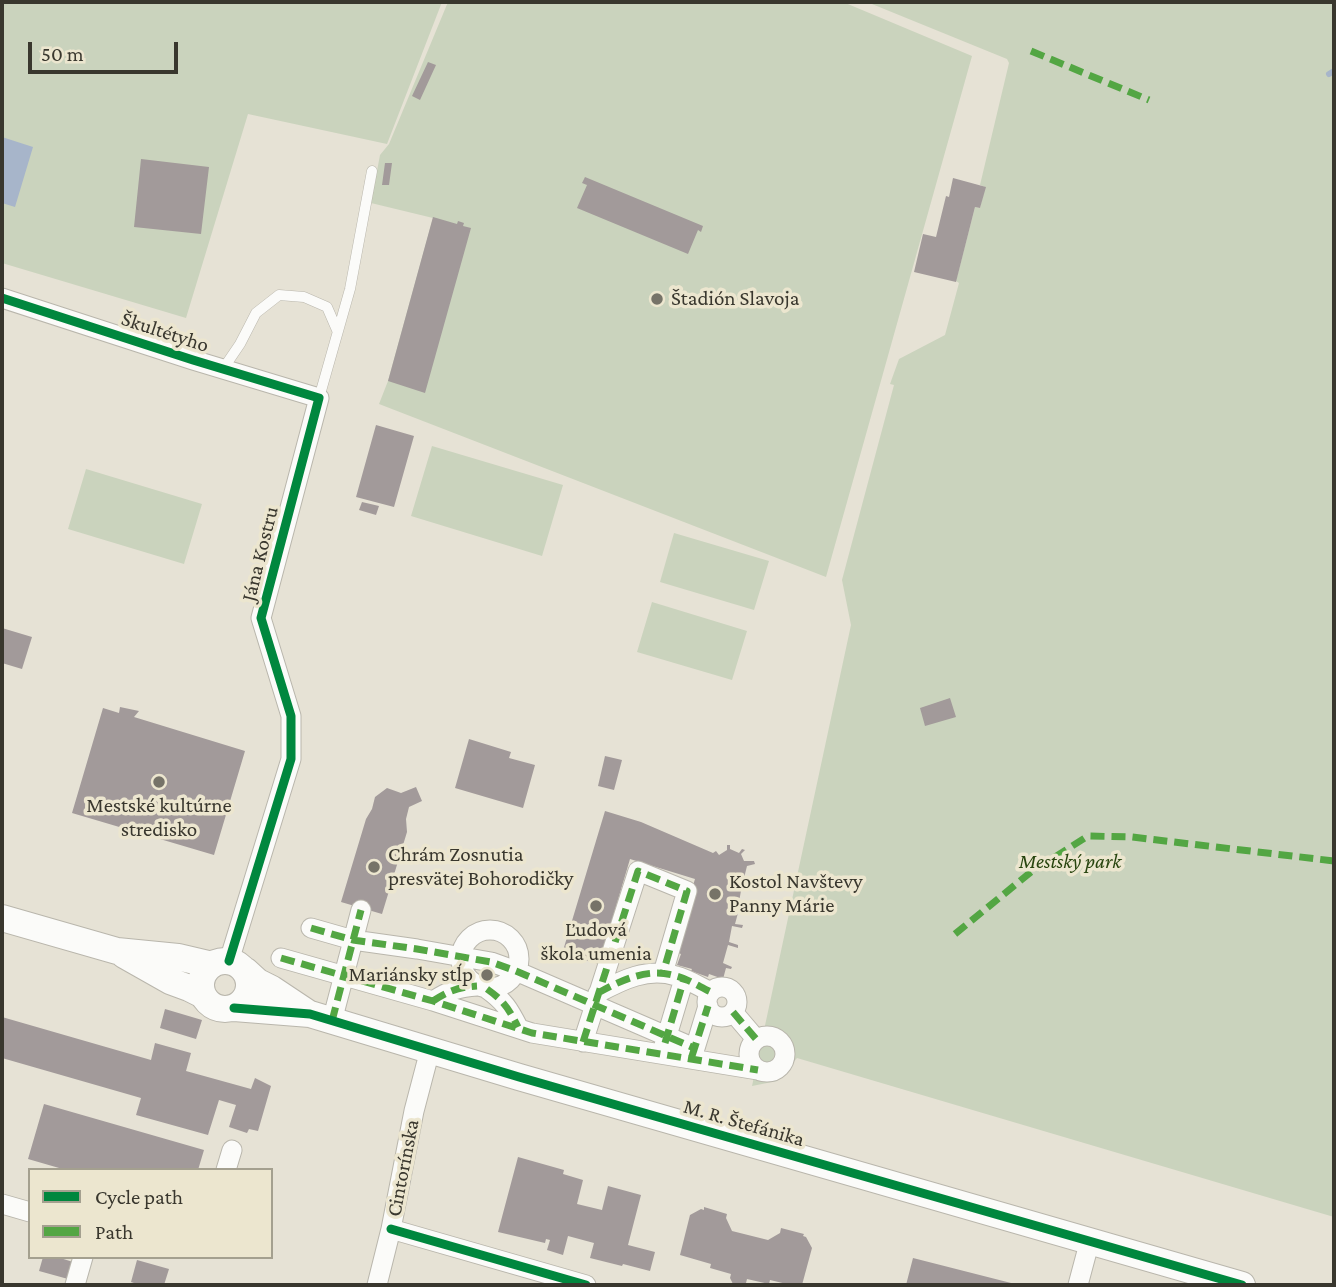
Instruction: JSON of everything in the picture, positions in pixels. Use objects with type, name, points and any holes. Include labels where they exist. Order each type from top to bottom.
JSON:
[{"type":"street","name":"Škultétyho","points":[[2,298],[319,398]]},
{"type":"street","name":"Jána Kostru","points":[[229,966],[291,759],[291,716],[261,618],[319,398]]},
{"type":"street","points":[[583,1042],[638,871],[687,891],[663,973]]},
{"type":"street","points":[[321,1017],[343,975],[361,910]]},
{"type":"street","name":"M. R. Štefánika","points":[[2,918],[117,951],[178,957],[229,966],[321,1017]]},
{"type":"street","points":[[311,928],[353,940],[491,962],[596,999],[664,1045]]},
{"type":"street","points":[[433,1001],[448,991],[463,987],[482,988],[498,988],[507,984],[519,967],[520,958],[513,940],[498,930],[479,932],[465,943],[461,957],[463,972],[469,980],[482,988],[500,998],[509,1008],[518,1027]]},
{"type":"street","name":"M. R. Štefánika","points":[[117,951],[170,981],[203,995]]},
{"type":"street","points":[[281,958],[433,1001],[532,1033],[583,1042],[664,1045],[764,1072],[776,1070],[781,1066],[785,1055],[778,1040],[767,1036],[756,1039],[749,1055],[753,1066],[758,1070]]},
{"type":"street","points":[[229,966],[250,984],[248,996],[234,1008],[216,1008],[203,995],[202,978],[206,971],[229,966]]},
{"type":"street","points":[[596,999],[632,977],[648,973],[676,976],[700,987],[725,988],[734,993],[737,1003],[733,1012],[756,1039]]},
{"type":"street","points":[[664,1045],[700,987]]},
{"type":"street","points":[[693,1053],[700,987]]},
{"type":"street","name":"M. R. Štefánika","points":[[234,1008],[321,1017],[1242,1285]]},
{"type":"street","name":"Cintorínska","points":[[377,1285],[414,1111],[430,1050]]},
{"type":"street","points":[[227,1168],[232,1150]]},
{"type":"street","points":[[2,1204],[28,1211]]},
{"type":"street","points":[[391,1229],[586,1285]]},
{"type":"street","points":[[1078,1285],[1090,1240]]},
{"type":"street","points":[[75,1285],[82,1259]]},
{"type":"lane","name":"Jána Kostru","points":[[319,398],[349,289],[372,171]]},
{"type":"lane","points":[[223,369],[256,313],[279,295],[304,297],[327,307],[337,330]]},
{"type":"green space","points":[[2,2],[442,2],[387,144],[248,114],[186,318],[2,263]]},
{"type":"green space","name":"Štadión Slavoja","points":[[448,2],[843,2],[972,56],[826,577],[379,404],[388,381],[433,218],[371,203],[380,155],[389,144]]},
{"type":"green space","name":"Mestský park","points":[[867,2],[1334,2],[1334,1217],[797,1058],[777,1081],[752,1086],[851,625],[842,580],[894,385],[890,384],[899,359],[945,335],[975,207],[980,208],[985,187],[980,185],[1009,63],[1007,59]]},
{"type":"green space","points":[[432,446],[563,485],[542,556],[411,516]]},
{"type":"green space","points":[[86,469],[202,504],[184,564],[68,529]]},
{"type":"green space","points":[[674,533],[769,561],[754,610],[660,582]]},
{"type":"green space","points":[[652,602],[747,631],[732,680],[637,652]]},
{"type":"water","points":[[2,137],[33,147],[15,207],[2,203]]},
{"type":"building","points":[[428,62],[436,65],[420,100],[412,96]]},
{"type":"building","points":[[141,159],[209,167],[201,234],[134,227]]},
{"type":"building","points":[[385,163],[392,163],[389,185],[382,185]]},
{"type":"building","points":[[585,177],[703,226],[701,232],[698,230],[688,254],[577,208],[587,185],[582,183]]},
{"type":"building","points":[[953,178],[986,187],[980,208],[975,207],[956,282],[914,272],[923,234],[936,237]]},
{"type":"building","points":[[433,217],[457,224],[458,221],[471,228],[425,393],[388,381]]},
{"type":"building","points":[[376,425],[414,436],[394,507],[356,497]]},
{"type":"building","points":[[362,502],[379,506],[376,515],[359,510]]},
{"type":"building","points":[[2,628],[32,637],[22,669],[2,663]]},
{"type":"building","points":[[950,698],[956,717],[925,726],[920,708]]},
{"type":"building","name":"Mestské kultúrne stredisko","points":[[120,707],[139,711],[134,717],[245,751],[214,855],[72,813],[103,708],[119,713]]},
{"type":"building","points":[[469,739],[511,752],[509,758],[535,765],[523,808],[455,788]]},
{"type":"building","points":[[605,756],[622,760],[614,790],[598,786]]},
{"type":"building","name":"Chrám Zosnutia presvätej Bohorodičky","points":[[416,787],[422,801],[409,807],[407,832],[382,914],[341,902],[375,797],[387,788],[401,793]]},
{"type":"building","name":"Kostol Navštevy Panny Márie","points":[[605,811],[641,822],[713,853],[716,851],[719,855],[727,850],[727,845],[739,853],[742,849],[745,850],[741,854],[744,861],[754,861],[755,864],[747,866],[743,882],[748,884],[742,885],[735,924],[743,925],[742,928],[732,926],[729,942],[738,945],[738,948],[728,945],[723,963],[732,967],[726,968],[723,979],[709,974],[708,977],[677,965],[681,954],[673,951],[695,879],[630,859],[599,964],[562,954]]},
{"type":"building","points":[[165,1009],[202,1020],[196,1039],[160,1028]]},
{"type":"building","points":[[2,1017],[151,1060],[155,1043],[191,1053],[186,1071],[251,1089],[255,1078],[271,1086],[258,1131],[249,1129],[247,1133],[229,1127],[236,1105],[219,1100],[208,1135],[136,1115],[141,1098],[2,1058]]},
{"type":"building","points":[[44,1104],[204,1150],[199,1168],[59,1168],[28,1159]]},
{"type":"building","points":[[518,1157],[564,1170],[563,1174],[583,1180],[577,1204],[602,1210],[608,1186],[641,1195],[628,1245],[655,1252],[650,1271],[590,1258],[594,1243],[568,1236],[563,1255],[547,1250],[550,1240],[546,1239],[545,1243],[498,1232]]},
{"type":"building","points":[[704,1207],[727,1214],[732,1231],[768,1240],[780,1233],[781,1228],[804,1234],[812,1248],[802,1285],[770,1280],[769,1284],[747,1279],[746,1283],[733,1284],[731,1274],[710,1268],[711,1264],[680,1255],[690,1215],[704,1210]]},
{"type":"building","points":[[913,1258],[1015,1284],[1015,1285],[906,1285]]},
{"type":"building","points":[[42,1259],[73,1262],[68,1279],[39,1271]]},
{"type":"building","points":[[137,1260],[169,1269],[164,1285],[133,1285],[131,1282]]},
{"type":"waterway","points":[[1329,74],[1334,71]]},
{"type":"marked path","points":[[1031,51],[1149,100]]},
{"type":"marked path","points":[[955,934],[1031,872],[1088,836],[1132,837],[1334,861]]},
{"type":"marked path","points":[[583,1042],[638,871],[687,891],[663,973]]},
{"type":"marked path","points":[[332,1021],[361,910]]},
{"type":"marked path","points":[[311,928],[353,940],[491,962],[694,1048]]},
{"type":"marked path","points":[[281,958],[433,1001],[532,1033],[758,1070]]},
{"type":"marked path","points":[[598,993],[626,980],[655,973],[680,977],[711,992]]},
{"type":"marked path","points":[[665,1043],[684,979]]},
{"type":"marked path","points":[[433,1001],[454,990],[477,986]]},
{"type":"marked path","points":[[487,989],[498,997],[518,1027]]},
{"type":"marked path","points":[[692,1056],[708,1006]]},
{"type":"marked path","points":[[733,1012],[756,1039]]},
{"type":"cycle path","points":[[2,298],[319,398],[261,618],[291,716],[291,759],[229,961]]},
{"type":"cycle path","points":[[234,1008],[310,1014],[519,1077],[1242,1285]]},
{"type":"cycle path","points":[[391,1229],[586,1285]]},
{"type":"place","name":"Štadión Slavoja","points":[[657,299]]},
{"type":"place","name":"Mestské kultúrne stredisko","points":[[159,782]]},
{"type":"place","name":"Chrám Zosnutia presvätej Bohorodičky","points":[[374,867]]},
{"type":"place","name":"Kostol Navštevy Panny Márie","points":[[715,894]]},
{"type":"place","name":"Ľudová škola umenia","points":[[596,906]]},
{"type":"place","name":"Mariánsky stĺp","points":[[487,975]]}]
